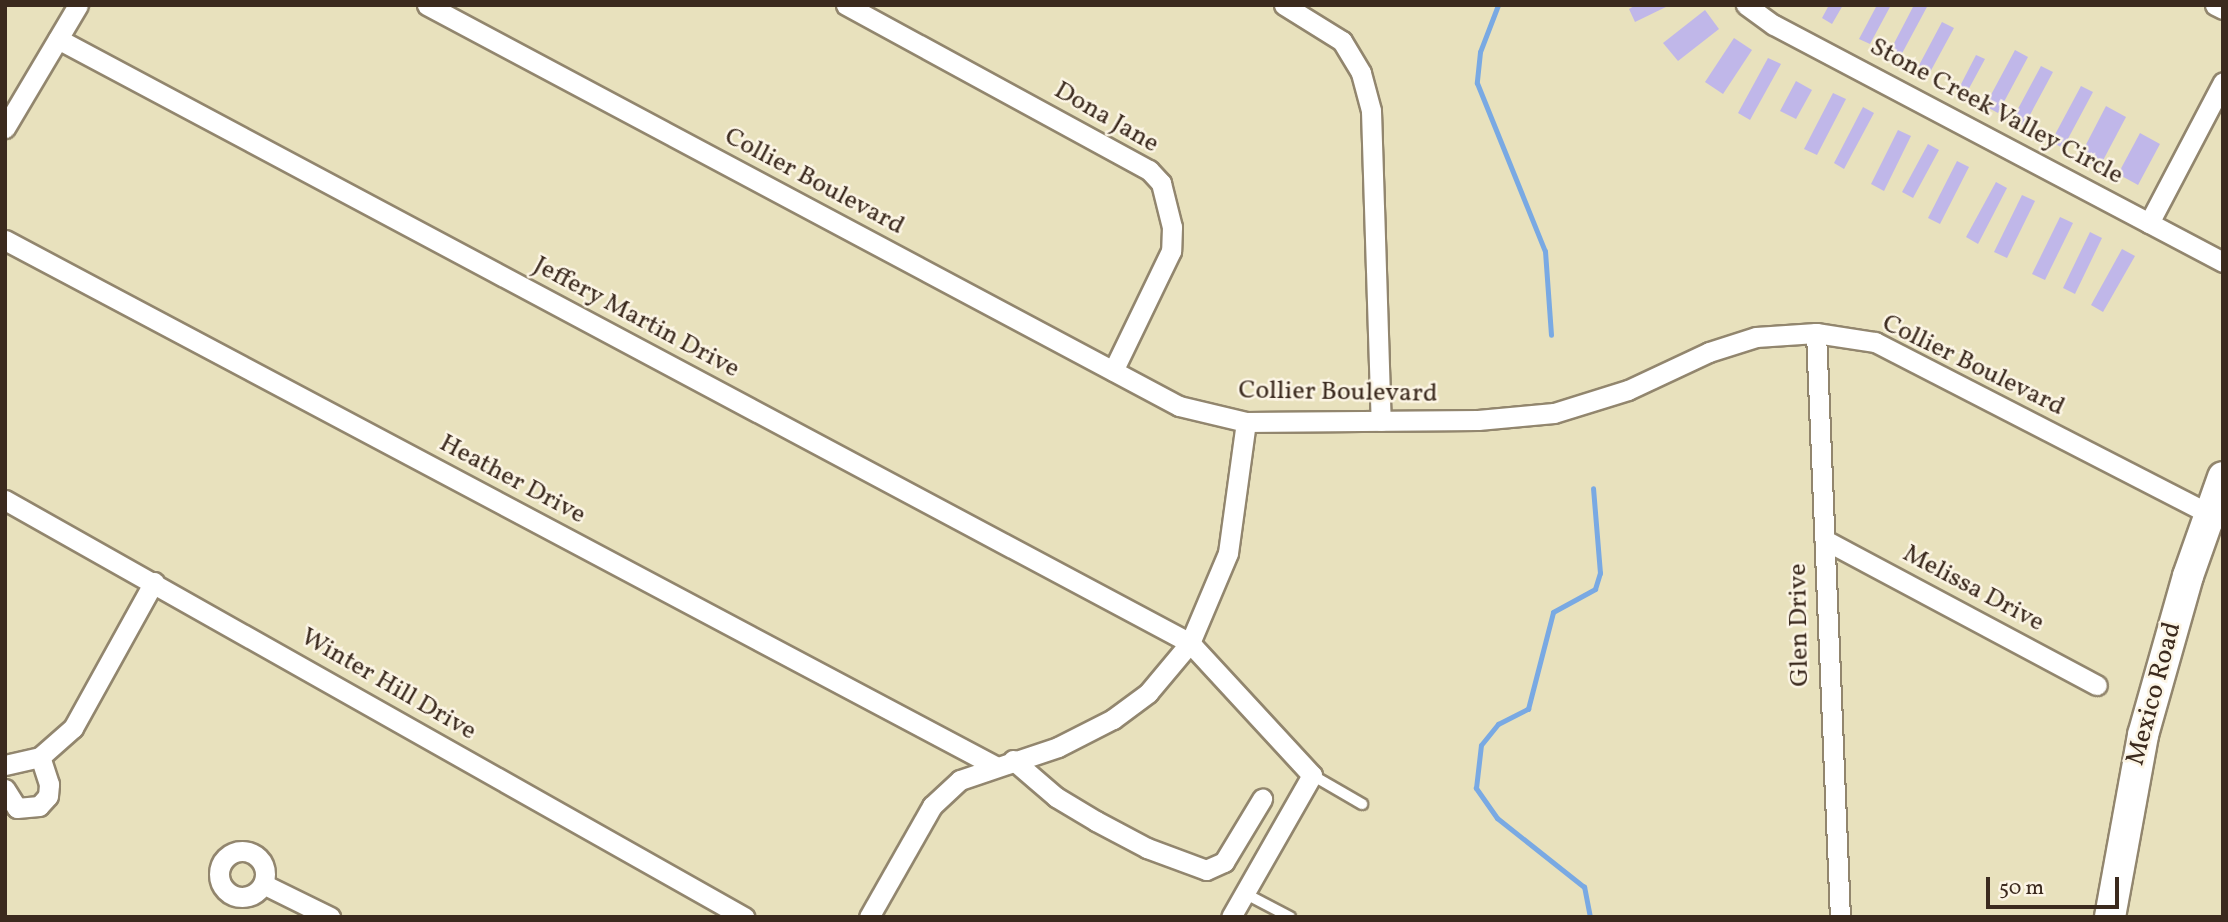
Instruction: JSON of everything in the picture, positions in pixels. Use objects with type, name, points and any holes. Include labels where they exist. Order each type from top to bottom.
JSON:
[{"type":"main road","name":"Mexico Road","points":[[2110,917],[2143,735],[2216,518],[2223,477]]},
{"type":"street","points":[[5,128],[78,5]]},
{"type":"street","name":"Collier Boulevard","points":[[427,5],[1179,406],[1246,422],[1381,421],[1554,413],[1628,390],[1709,352],[1756,337],[1816,333],[1874,342],[2216,518]]},
{"type":"street","name":"Dona Jane","points":[[846,5],[1149,170],[1161,183],[1172,227],[1171,251],[1114,371]]},
{"type":"street","points":[[1284,5],[1342,41],[1361,73],[1371,111],[1381,421]]},
{"type":"street","name":"Stone Creek Valley Circle","points":[[1746,5],[1774,25],[2223,262]]},
{"type":"street","points":[[2215,5],[2223,9]]},
{"type":"street","name":"Jeffery Martin Drive","points":[[58,39],[1190,643],[1312,775]]},
{"type":"street","points":[[2148,223],[2223,82]]},
{"type":"street","name":"Heather Drive","points":[[5,240],[1004,763],[1096,821],[1147,848],[1206,870],[1224,862],[1262,799]]},
{"type":"street","name":"Glen Drive","points":[[1816,333],[1840,917]]},
{"type":"street","points":[[869,917],[932,806],[960,780],[1072,741],[1136,704],[1190,643],[1228,553],[1246,422]]},
{"type":"street","name":"Winter Hill Drive","points":[[5,500],[744,917]]},
{"type":"street","name":"Melissa Drive","points":[[1825,540],[2097,685]]},
{"type":"street","points":[[5,765],[40,757],[74,728],[154,582]]},
{"type":"street","points":[[5,789],[17,808],[39,806],[48,796],[49,784],[40,757]]},
{"type":"street","points":[[1231,917],[1312,775]]},
{"type":"street","points":[[263,884],[330,917]]},
{"type":"lane","points":[[1312,775],[1362,804]]},
{"type":"lane","points":[[1244,893],[1290,917]]},
{"type":"building","points":[[1636,5],[1670,5],[1635,22],[1629,9]]},
{"type":"building","points":[[1829,5],[1843,5],[1832,24],[1822,18]]},
{"type":"building","points":[[1877,5],[1891,5],[1870,44],[1859,39]]},
{"type":"building","points":[[1914,5],[1928,5],[1899,59],[1889,53]]},
{"type":"building","points":[[1705,10],[1719,29],[1678,61],[1663,43]]},
{"type":"building","points":[[1942,22],[1954,28],[1928,76],[1917,69]]},
{"type":"building","points":[[1734,38],[1752,50],[1723,94],[1705,82]]},
{"type":"building","points":[[2015,50],[2028,57],[1998,113],[1985,106]]},
{"type":"building","points":[[1976,55],[1985,59],[1966,94],[1958,90]]},
{"type":"building","points":[[1768,58],[1781,64],[1750,120],[1738,113]]},
{"type":"building","points":[[2041,66],[2053,72],[2024,126],[2012,120]]},
{"type":"building","points":[[1796,81],[1812,90],[1796,119],[1780,111]]},
{"type":"building","points":[[2081,86],[2093,92],[2063,148],[2051,142]]},
{"type":"building","points":[[1833,93],[1846,99],[1817,155],[1804,149]]},
{"type":"building","points":[[2106,106],[2126,117],[2099,168],[2079,158]]},
{"type":"building","points":[[1863,107],[1874,113],[1844,169],[1834,163]]},
{"type":"building","points":[[1898,130],[1911,136],[1884,191],[1871,184]]},
{"type":"building","points":[[2140,133],[2160,144],[2138,185],[2118,174]]},
{"type":"building","points":[[1928,144],[1939,150],[1913,198],[1902,192]]},
{"type":"building","points":[[1957,161],[1969,167],[1940,224],[1928,218]]},
{"type":"building","points":[[1996,182],[2007,188],[1978,244],[1966,237]]},
{"type":"building","points":[[2022,195],[2035,201],[2007,258],[1994,252]]},
{"type":"building","points":[[2060,217],[2073,223],[2045,280],[2032,274]]},
{"type":"building","points":[[2090,232],[2102,238],[2075,294],[2063,288]]},
{"type":"building","points":[[2122,249],[2135,256],[2103,312],[2091,305]]},
{"type":"waterway","points":[[1498,5],[1480,52],[1477,83],[1545,251],[1551,335]]},
{"type":"waterway","points":[[1590,917],[1584,887],[1497,818],[1476,788],[1481,745],[1498,724],[1528,709],[1553,612],[1595,589],[1600,573],[1593,488]]}]
